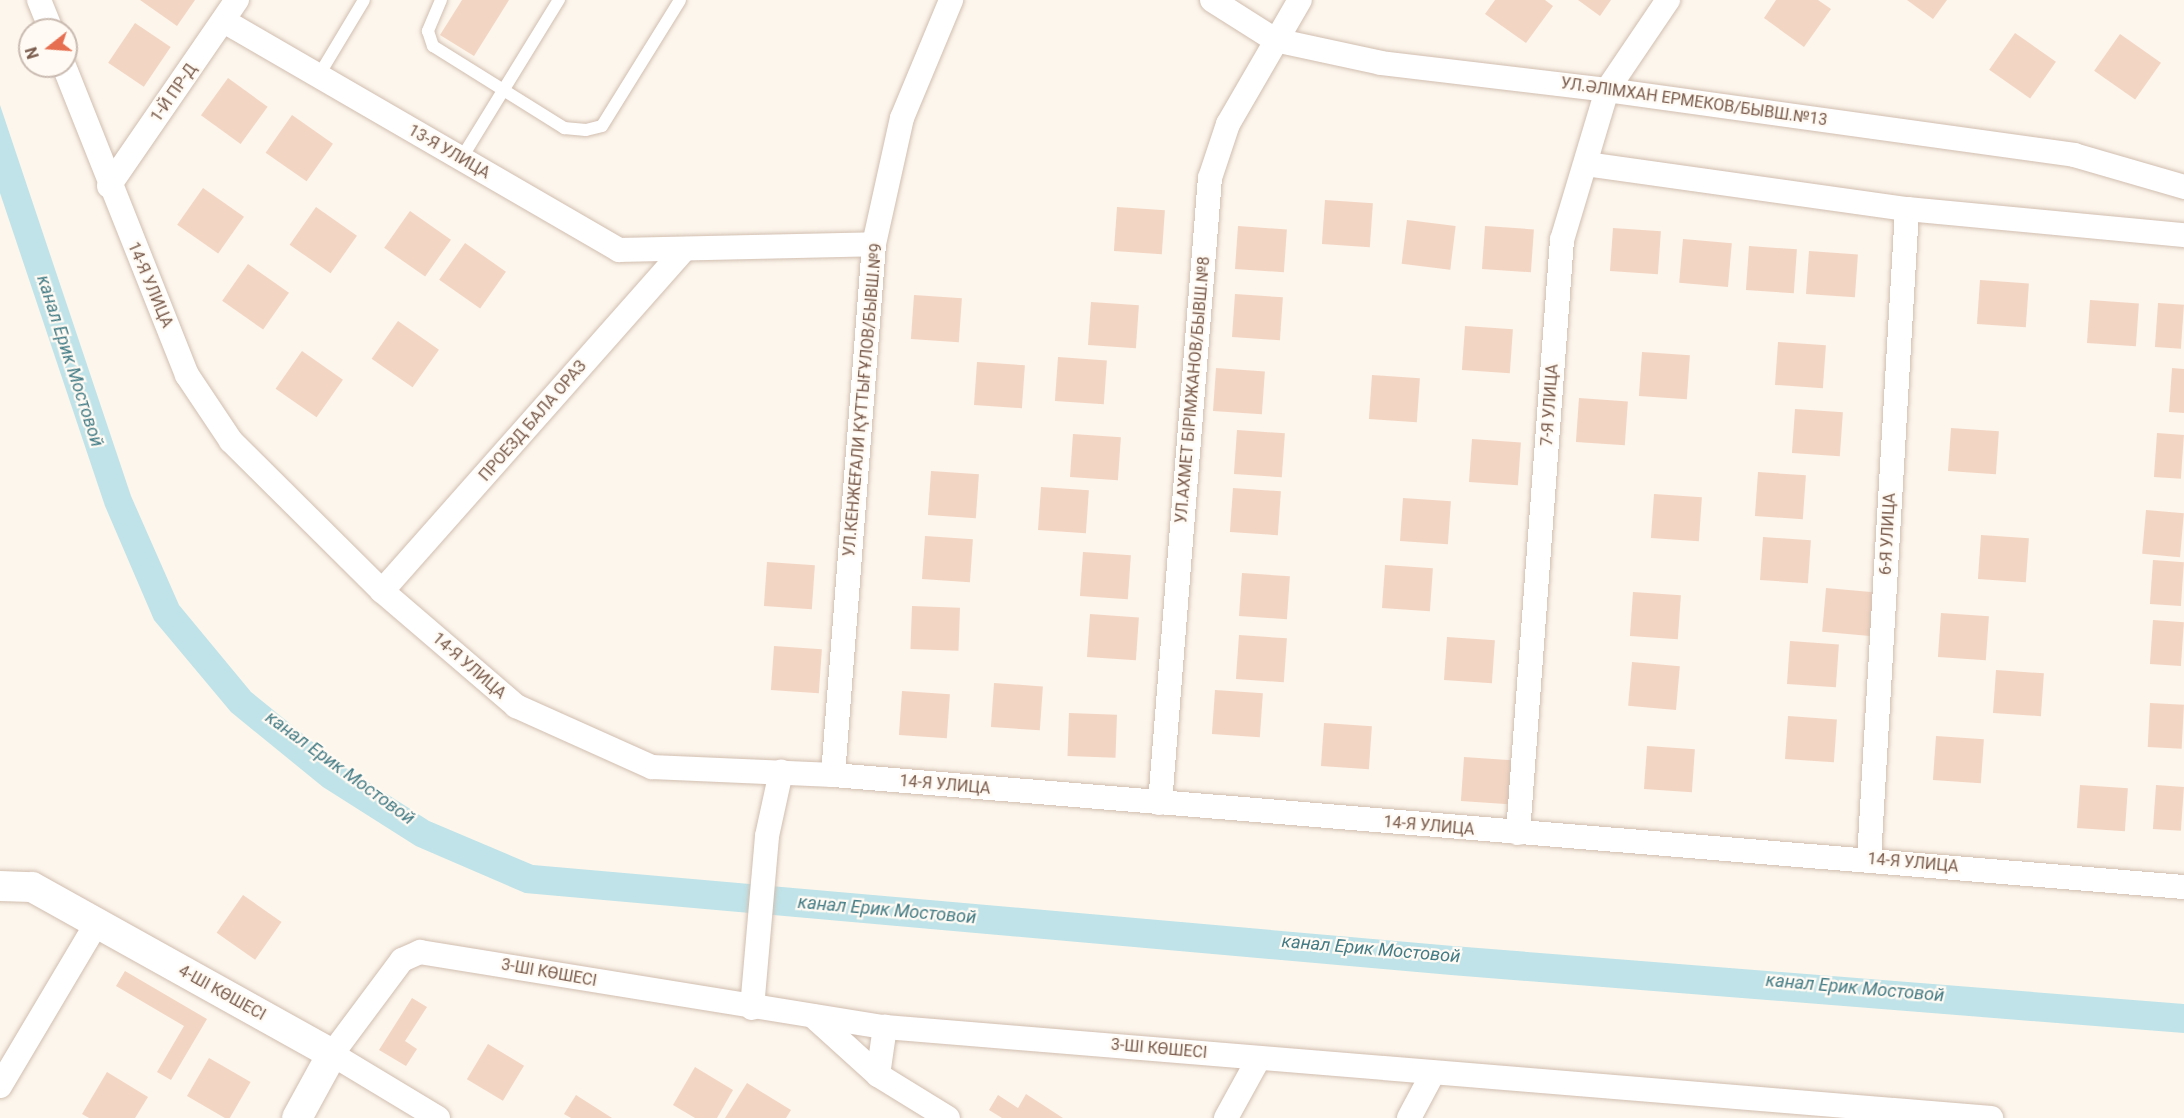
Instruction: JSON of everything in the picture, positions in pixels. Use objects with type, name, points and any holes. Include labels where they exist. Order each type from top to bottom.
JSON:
[{"type":"street","points":[[39,0],[46,18]]},
{"type":"street","name":"1-Й ПР-Д","points":[[109,186],[237,0]]},
{"type":"street","name":"УЛ.КЕНЖЕҒАЛИ ҚҰТТЫҒҰЛОВ/БЫВШ.№9","points":[[833,775],[874,244],[902,118],[951,0]]},
{"type":"street","name":"УЛ.ӘЛІМХАН ЕРМЕКОВ/БЫВШ.№13","points":[[1212,0],[1275,40],[1381,63],[1607,90],[2074,154],[2184,187]]},
{"type":"street","name":"УЛ.АХМЕТ БІРІМЖАНОВ/БЫВШ.№8","points":[[1160,803],[1210,178],[1228,124],[1300,0]]},
{"type":"street","name":"7-Я УЛИЦА","points":[[1518,833],[1562,240],[1607,90],[1668,0]]},
{"type":"street","name":"13-Я УЛИЦА","points":[[224,21],[619,250],[683,251],[874,244]]},
{"type":"street","name":"14-Я УЛИЦА","points":[[68,78],[109,186],[188,375],[231,441],[382,591],[526,710],[652,767],[833,775],[2184,887]]},
{"type":"street","points":[[1586,164],[1906,209],[2184,234]]},
{"type":"street","name":"6-Я УЛИЦА","points":[[1869,860],[1906,209]]},
{"type":"street","name":"ПРОЕЗД БАЛА ОРАЗ","points":[[382,591],[683,251]]},
{"type":"street","points":[[752,1008],[767,837],[781,772]]},
{"type":"street","name":"4-ШІ КӨШЕСІ","points":[[0,886],[32,887],[332,1054],[438,1118]]},
{"type":"street","points":[[0,1086],[96,924]]},
{"type":"street","name":"3-ШІ КӨШЕСІ","points":[[332,1054],[402,960],[420,952],[752,1008],[885,1027],[1991,1118]]},
{"type":"street","points":[[813,1016],[878,1075],[948,1118]]},
{"type":"street","points":[[878,1075],[885,1027]]},
{"type":"street","points":[[297,1118],[332,1054]]},
{"type":"street","points":[[1226,1118],[1259,1058]]},
{"type":"street","points":[[1409,1118],[1433,1073]]},
{"type":"lane","points":[[319,75],[364,0]]},
{"type":"lane","points":[[441,0],[428,32],[433,46],[564,128],[586,130],[602,126],[680,0]]},
{"type":"lane","points":[[460,159],[559,0]]},
{"type":"water","name":"канал Ерик Мостовой","points":[[0,105],[131,496],[179,605],[251,692],[340,764],[429,821],[533,865],[1453,946],[2184,1004],[2184,1033],[1451,975],[525,893],[416,846],[323,787],[231,712],[154,620],[105,506],[0,193]]},
{"type":"building","points":[[140,0],[195,0],[177,26]]},
{"type":"building","points":[[462,0],[509,0],[474,56],[440,35]]},
{"type":"building","points":[[1495,0],[1545,0],[1553,6],[1526,43],[1485,14]]},
{"type":"building","points":[[1578,0],[1611,0],[1600,16]]},
{"type":"building","points":[[1776,0],[1818,0],[1831,9],[1804,47],[1764,18]]},
{"type":"building","points":[[1907,0],[1947,0],[1933,19]]},
{"type":"building","points":[[135,23],[171,47],[144,87],[108,63]]},
{"type":"building","points":[[2015,33],[2056,62],[2030,99],[1989,70]]},
{"type":"building","points":[[2120,34],[2161,63],[2135,100],[2094,71]]},
{"type":"building","points":[[228,78],[268,107],[241,144],[201,115]]},
{"type":"building","points":[[292,115],[333,144],[307,181],[266,153]]},
{"type":"building","points":[[203,188],[244,217],[218,254],[177,225]]},
{"type":"building","points":[[1325,200],[1373,203],[1370,247],[1322,244]]},
{"type":"building","points":[[316,207],[357,236],[331,273],[290,245]]},
{"type":"building","points":[[1117,207],[1165,210],[1162,254],[1114,251]]},
{"type":"building","points":[[410,211],[451,240],[425,277],[384,248]]},
{"type":"building","points":[[1407,220],[1456,226],[1450,270],[1402,264]]},
{"type":"building","points":[[1238,226],[1287,229],[1284,272],[1235,269]]},
{"type":"building","points":[[1485,226],[1534,229],[1531,272],[1482,269]]},
{"type":"building","points":[[1613,228],[1661,231],[1658,274],[1610,271]]},
{"type":"building","points":[[1683,239],[1732,243],[1728,287],[1679,283]]},
{"type":"building","points":[[465,243],[506,272],[480,309],[439,280]]},
{"type":"building","points":[[1749,246],[1797,249],[1794,293],[1746,290]]},
{"type":"building","points":[[1809,251],[1858,254],[1855,297],[1806,294]]},
{"type":"building","points":[[248,264],[289,293],[263,330],[222,301]]},
{"type":"building","points":[[1980,280],[2029,283],[2026,327],[1977,324]]},
{"type":"building","points":[[1235,294],[1283,297],[1280,340],[1232,337]]},
{"type":"building","points":[[914,295],[962,298],[959,342],[911,339]]},
{"type":"building","points":[[2090,300],[2139,303],[2136,346],[2087,343]]},
{"type":"building","points":[[1091,302],[1139,305],[1136,348],[1088,345]]},
{"type":"building","points":[[2158,303],[2184,305],[2181,349],[2155,347]]},
{"type":"building","points":[[398,321],[439,350],[413,387],[372,359]]},
{"type":"building","points":[[1465,326],[1513,329],[1510,373],[1462,370]]},
{"type":"building","points":[[1778,342],[1826,345],[1823,388],[1775,385]]},
{"type":"building","points":[[302,351],[343,380],[317,417],[276,389]]},
{"type":"building","points":[[1642,352],[1690,355],[1687,399],[1639,396]]},
{"type":"building","points":[[1058,357],[1107,360],[1104,404],[1055,401]]},
{"type":"building","points":[[977,362],[1025,365],[1022,408],[974,405]]},
{"type":"building","points":[[1216,368],[1265,371],[1262,414],[1213,411]]},
{"type":"building","points":[[2172,368],[2184,369],[2184,413],[2169,412]]},
{"type":"building","points":[[1372,375],[1420,378],[1417,422],[1369,419]]},
{"type":"building","points":[[1579,398],[1628,401],[1625,445],[1576,442]]},
{"type":"building","points":[[1795,409],[1843,412],[1840,456],[1792,453]]},
{"type":"building","points":[[1951,428],[1999,431],[1996,474],[1948,471]]},
{"type":"building","points":[[1237,430],[1285,433],[1282,477],[1234,474]]},
{"type":"building","points":[[2157,433],[2184,435],[2181,479],[2154,477]]},
{"type":"building","points":[[1073,434],[1121,437],[1118,480],[1070,477]]},
{"type":"building","points":[[1472,439],[1521,442],[1518,485],[1469,482]]},
{"type":"building","points":[[931,471],[979,474],[976,518],[928,515]]},
{"type":"building","points":[[1758,472],[1806,475],[1803,519],[1755,516]]},
{"type":"building","points":[[1041,487],[1089,490],[1086,533],[1038,530]]},
{"type":"building","points":[[1233,488],[1281,491],[1278,535],[1230,532]]},
{"type":"building","points":[[1654,494],[1702,497],[1699,541],[1651,538]]},
{"type":"building","points":[[1403,498],[1451,501],[1448,544],[1400,541]]},
{"type":"building","points":[[2146,510],[2184,513],[2180,557],[2142,554]]},
{"type":"building","points":[[1981,535],[2029,538],[2026,582],[1978,579]]},
{"type":"building","points":[[925,536],[973,539],[970,582],[922,579]]},
{"type":"building","points":[[1763,537],[1811,540],[1808,583],[1760,580]]},
{"type":"building","points":[[1083,552],[1131,555],[1128,599],[1080,596]]},
{"type":"building","points":[[2153,560],[2184,562],[2181,606],[2150,604]]},
{"type":"building","points":[[767,562],[815,565],[812,609],[764,606]]},
{"type":"building","points":[[1385,565],[1433,568],[1430,611],[1382,608]]},
{"type":"building","points":[[1242,573],[1290,576],[1287,619],[1239,616]]},
{"type":"building","points":[[1826,588],[1874,592],[1870,636],[1822,632]]},
{"type":"building","points":[[1633,592],[1681,595],[1678,639],[1630,636]]},
{"type":"building","points":[[912,606],[960,608],[958,651],[910,649]]},
{"type":"building","points":[[1941,613],[1989,616],[1986,660],[1938,657]]},
{"type":"building","points":[[1090,614],[1139,617],[1136,660],[1087,657]]},
{"type":"building","points":[[2153,620],[2184,622],[2181,666],[2150,664]]},
{"type":"building","points":[[1239,635],[1287,638],[1284,682],[1236,679]]},
{"type":"building","points":[[1447,637],[1495,640],[1492,683],[1444,680]]},
{"type":"building","points":[[1790,641],[1839,644],[1836,687],[1787,684]]},
{"type":"building","points":[[774,646],[822,649],[819,693],[771,690]]},
{"type":"building","points":[[1632,662],[1680,666],[1676,710],[1628,706]]},
{"type":"building","points":[[1996,670],[2044,673],[2041,716],[1993,713]]},
{"type":"building","points":[[994,683],[1043,686],[1040,730],[991,727]]},
{"type":"building","points":[[1215,690],[1263,693],[1260,737],[1212,734]]},
{"type":"building","points":[[902,691],[950,694],[947,738],[899,735]]},
{"type":"building","points":[[2150,703],[2184,705],[2182,749],[2148,747]]},
{"type":"building","points":[[1069,713],[1117,715],[1115,758],[1067,756]]},
{"type":"building","points":[[1788,716],[1837,719],[1834,762],[1785,759]]},
{"type":"building","points":[[1324,723],[1372,726],[1369,769],[1321,766]]},
{"type":"building","points":[[1936,736],[1984,739],[1981,783],[1933,780]]},
{"type":"building","points":[[1647,746],[1695,749],[1692,792],[1644,789]]},
{"type":"building","points":[[1464,757],[1512,760],[1509,804],[1461,801]]},
{"type":"building","points":[[2080,785],[2128,788],[2125,831],[2077,828]]},
{"type":"building","points":[[2156,785],[2184,787],[2181,831],[2153,829]]},
{"type":"building","points":[[243,895],[282,922],[255,960],[217,933]]},
{"type":"building","points":[[125,971],[207,1019],[171,1080],[157,1072],[184,1026],[116,986]]},
{"type":"building","points":[[412,998],[427,1007],[405,1041],[417,1049],[406,1066],[379,1050]]},
{"type":"building","points":[[488,1044],[524,1066],[503,1101],[467,1079]]},
{"type":"building","points":[[209,1058],[251,1082],[230,1118],[225,1118],[187,1096]]},
{"type":"building","points":[[695,1067],[733,1090],[717,1118],[695,1118],[673,1105]]},
{"type":"building","points":[[107,1072],[148,1097],[135,1118],[89,1118],[82,1114]]},
{"type":"building","points":[[747,1083],[791,1110],[786,1118],[725,1118]]},
{"type":"building","points":[[1026,1094],[1063,1118],[1002,1118],[989,1110],[998,1095],[1018,1108]]},
{"type":"building","points":[[576,1095],[612,1118],[571,1118],[564,1114]]}]
